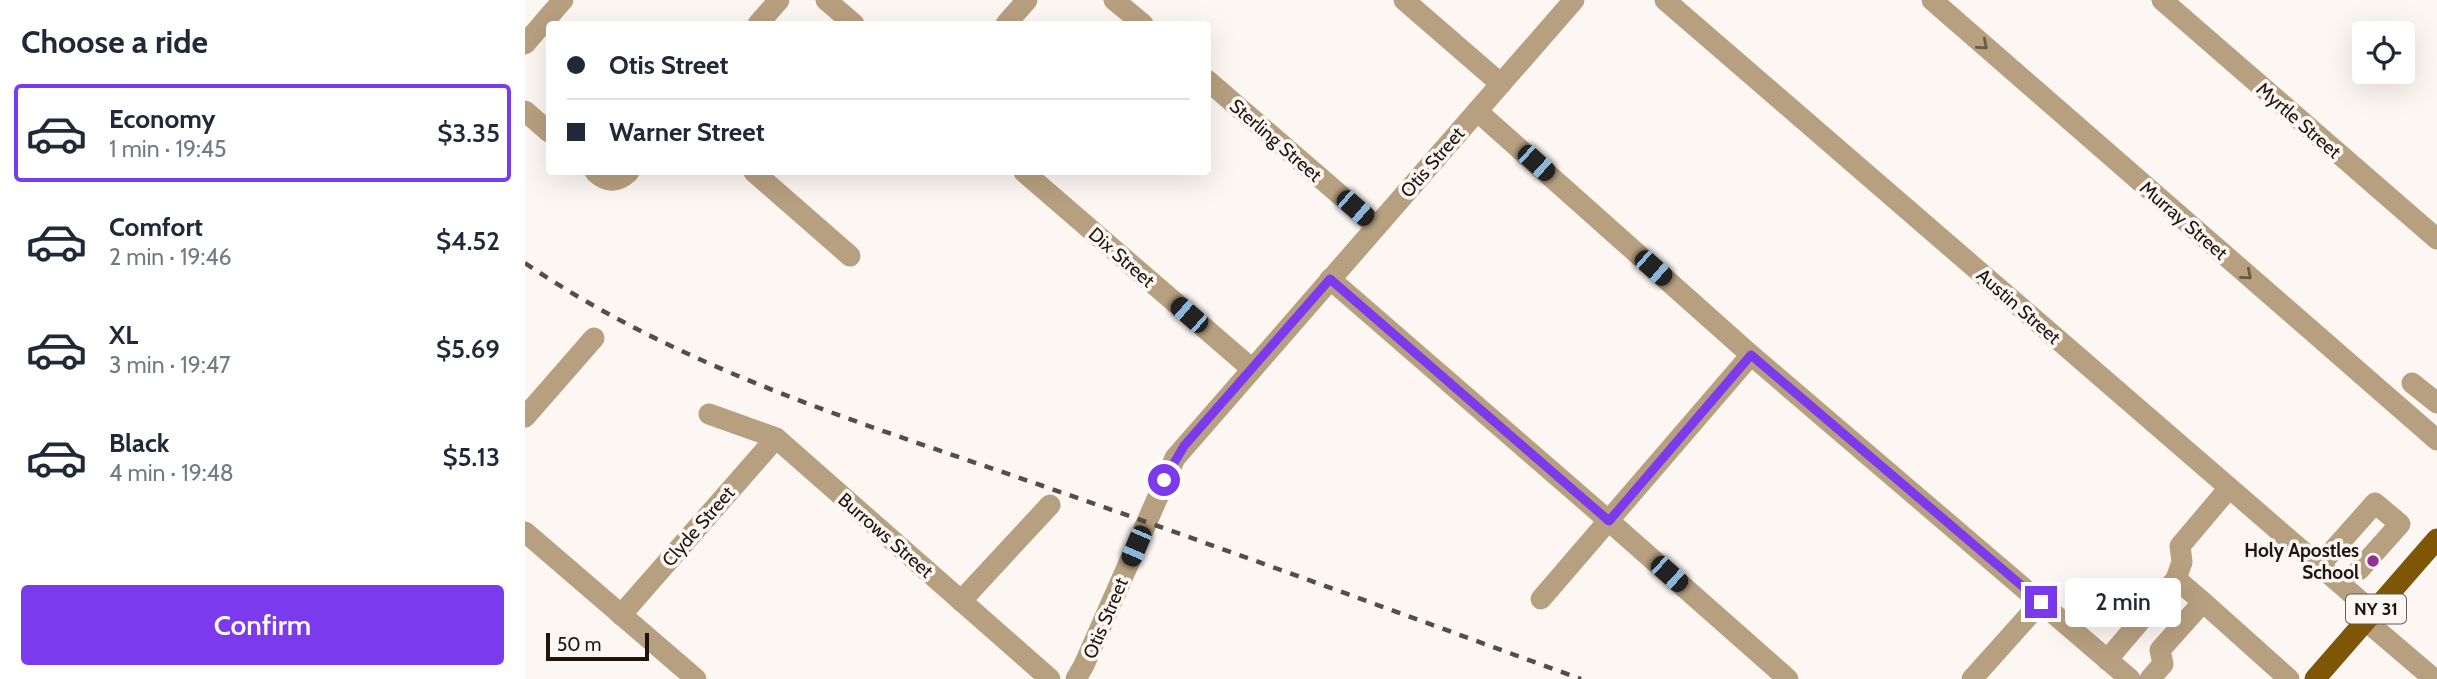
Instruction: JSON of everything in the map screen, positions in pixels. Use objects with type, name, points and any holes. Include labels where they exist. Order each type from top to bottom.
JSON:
[{"type":"main road","name":"NY 31","points":[[2315,679],[2437,539]]},
{"type":"street","points":[[525,44],[563,0]]},
{"type":"street","points":[[761,21],[779,0]]},
{"type":"street","points":[[826,0],[850,21]]},
{"type":"street","points":[[1009,21],[1027,0]]},
{"type":"street","points":[[1114,0],[1139,21]]},
{"type":"street","points":[[1404,0],[1501,84]]},
{"type":"street","name":"Otis Street","points":[[1076,679],[1172,464],[1574,0]]},
{"type":"street","name":"Austin Street","points":[[1665,0],[2320,565],[2434,679]]},
{"type":"street","name":"Murray Street","points":[[1932,0],[2437,440]]},
{"type":"street","name":"Myrtle Street","points":[[2176,4],[2437,239]]},
{"type":"street","name":"Sterling Street","points":[[1211,83],[1376,226]]},
{"type":"street","points":[[525,111],[546,129]]},
{"type":"street","points":[[1477,111],[1751,355],[2130,679]]},
{"type":"street","points":[[757,175],[850,256]]},
{"type":"street","name":"Dix Street","points":[[1027,175],[1252,369]]},
{"type":"street","points":[[1330,279],[1788,679]]},
{"type":"street","points":[[525,417],[594,338]]},
{"type":"street","points":[[1541,599],[1751,355]]},
{"type":"street","points":[[2412,383],[2437,403]]},
{"type":"street","name":"Burrows Street","points":[[709,414],[776,438],[1050,679]]},
{"type":"street","name":"Clyde Street","points":[[621,615],[776,438]]},
{"type":"street","points":[[2107,660],[2176,579],[2182,562],[2180,545],[2229,488]]},
{"type":"street","points":[[2320,565],[2375,503],[2400,524],[2359,570]]},
{"type":"street","points":[[961,601],[1050,505]]},
{"type":"street","points":[[525,532],[696,679]]},
{"type":"street","points":[[2176,579],[2289,679]]},
{"type":"street","points":[[1972,679],[2041,602]]},
{"type":"street","points":[[2150,679],[2163,664],[2160,650],[2203,602]]},
{"type":"railway","points":[[525,263],[585,301],[647,334],[776,391],[1581,679]]},
{"type":"place","name":"Holy Apostles School","points":[[2373,561]]},
{"type":"route","points":[[1164,480],[1184,446],[1330,279],[1609,521],[1751,355],[2041,602]]}]
